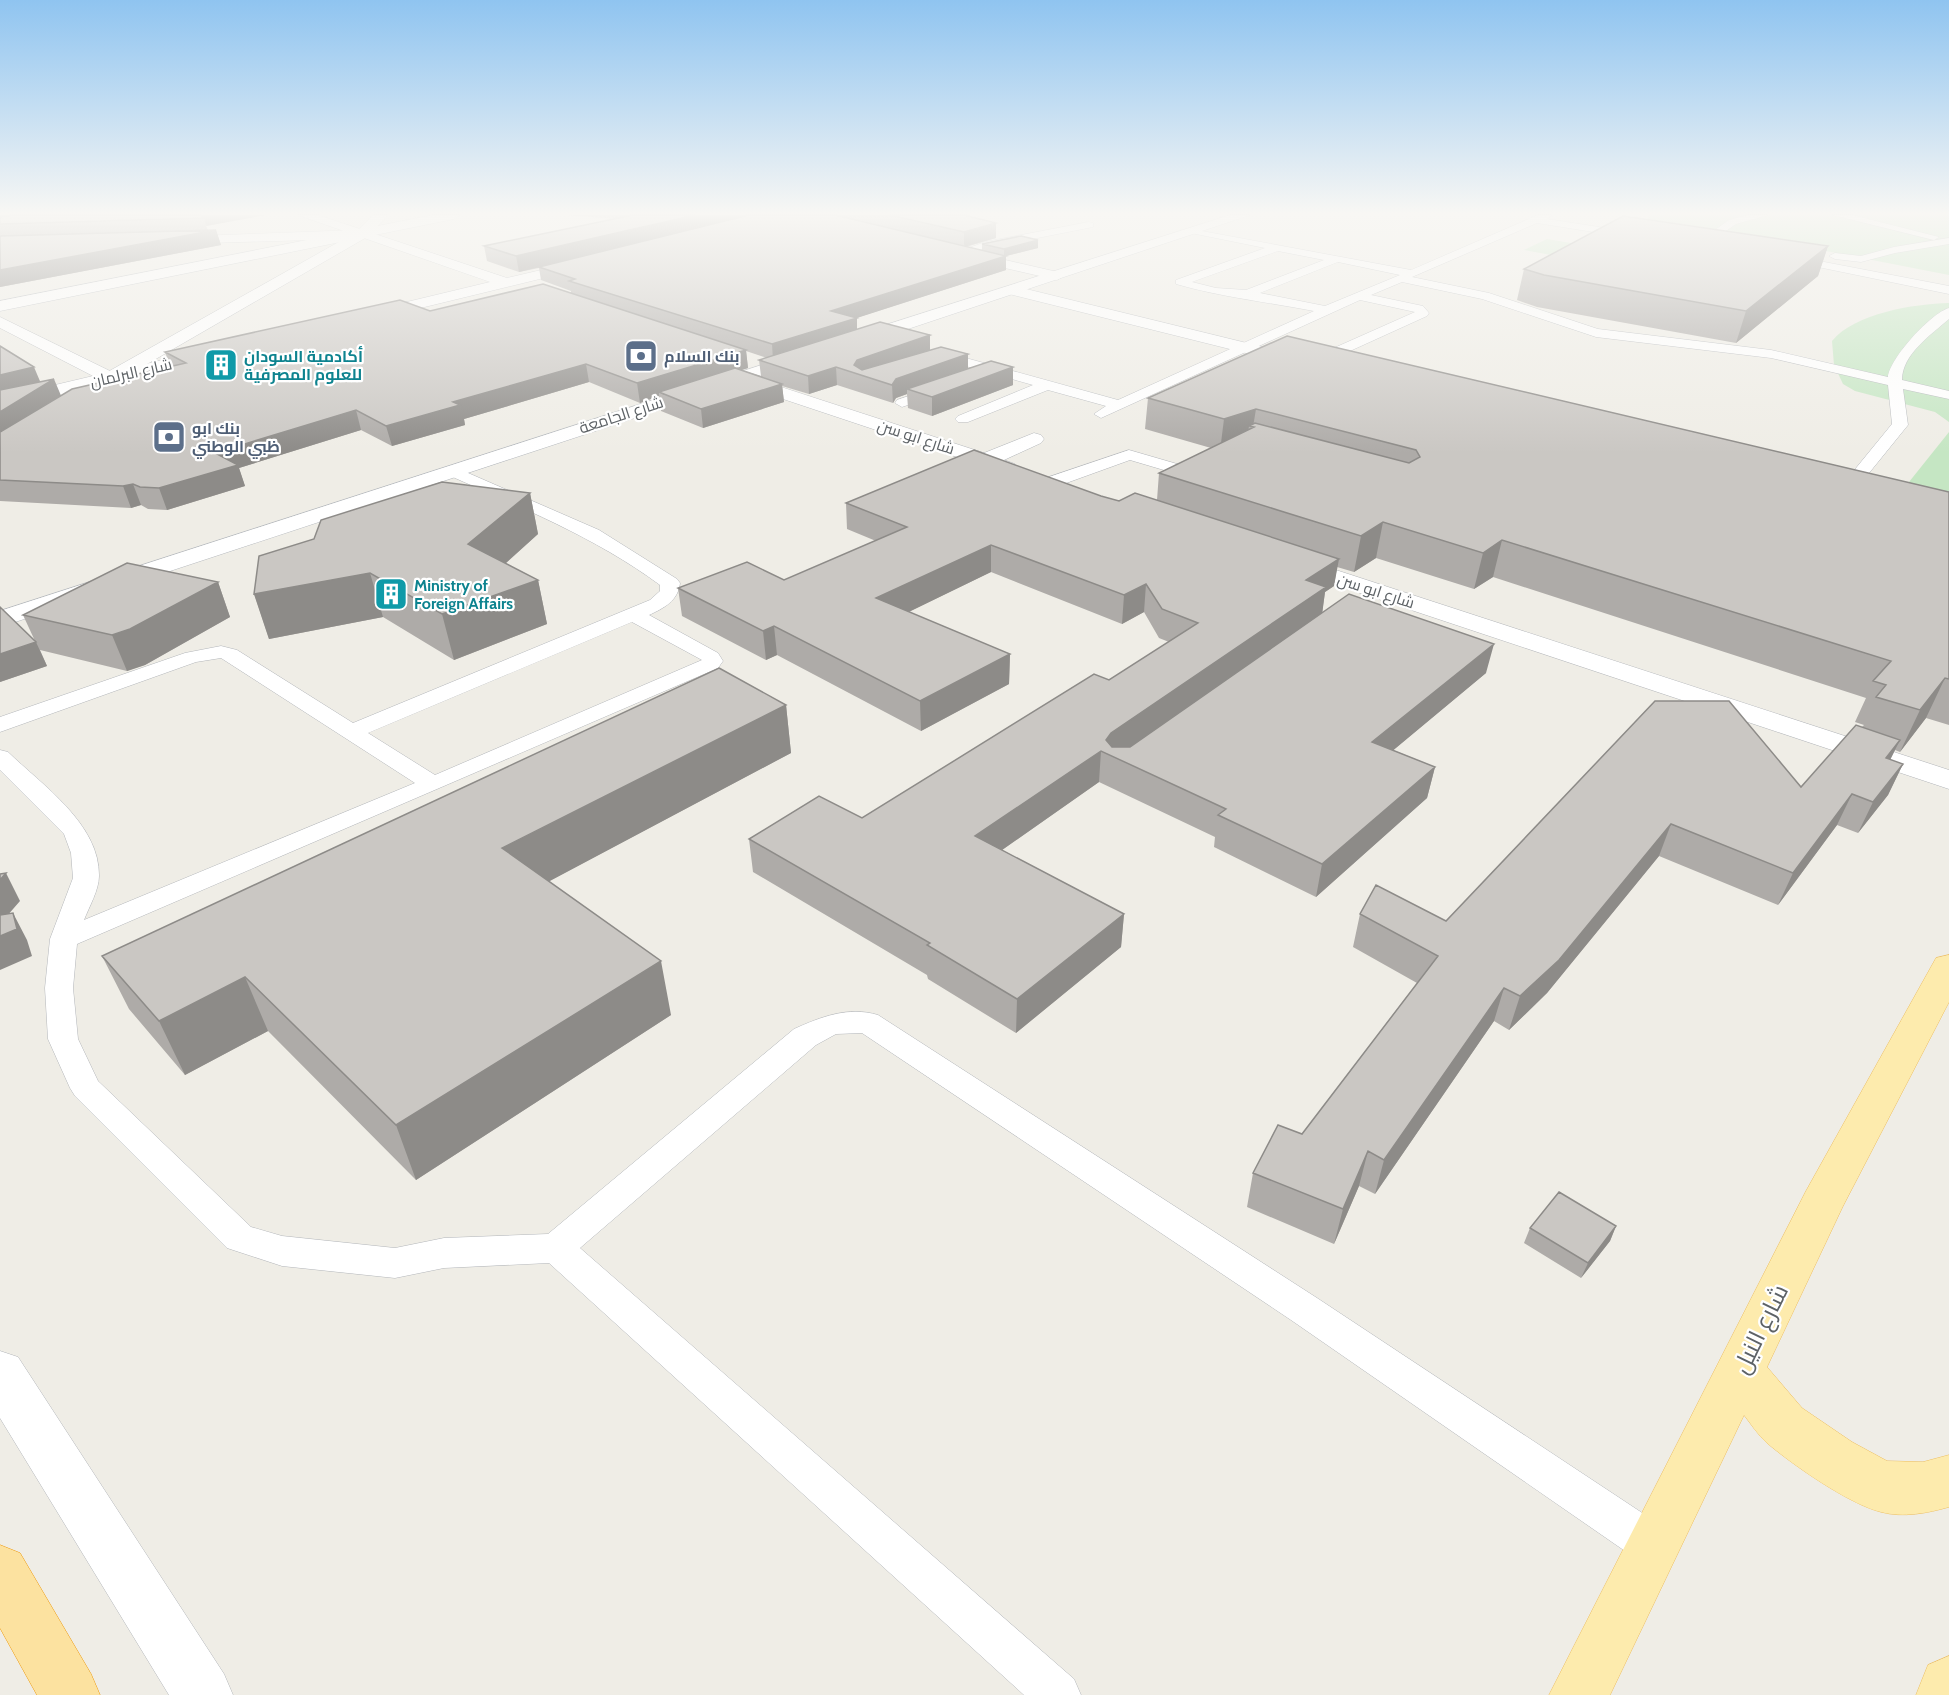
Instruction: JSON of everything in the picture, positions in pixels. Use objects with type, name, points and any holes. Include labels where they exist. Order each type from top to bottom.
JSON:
[{"type":"highway","points":[[0,1573],[70,1695]]},
{"type":"main road","name":"شارع النيل","points":[[1579,1695],[1822,1204],[1949,968]]},
{"type":"main road","points":[[1739,1371],[1784,1425],[1833,1460],[1882,1487],[1923,1488],[1949,1481]]},
{"type":"main road","points":[[1946,1695],[1949,1686]]},
{"type":"street","points":[[0,306],[60,294]]},
{"type":"street","points":[[0,449],[110,378],[257,294]]},
{"type":"street","points":[[360,318],[460,294]]},
{"type":"street","name":"شارع الجامعة","points":[[0,619],[452,471],[742,368],[770,367],[1004,294]]},
{"type":"street","points":[[1027,294],[1344,372]]},
{"type":"street","points":[[0,322],[110,378]]},
{"type":"street","name":"شارع البرلمان","points":[[0,404],[224,351]]},
{"type":"street","name":"شارع ابو سن","points":[[742,368],[986,460],[1085,494]]},
{"type":"street","points":[[986,460],[1034,439]]},
{"type":"street","points":[[1820,489],[1863,500]]},
{"type":"street","name":"شارع ابو سن","points":[[1274,557],[1364,597],[1949,780]]},
{"type":"street","points":[[0,1373],[203,1695]]},
{"type":"lane","points":[[1247,294],[1329,311]]},
{"type":"lane","points":[[1101,414],[1242,347],[1369,294]]},
{"type":"lane","points":[[1477,294],[1596,333],[1771,354],[1949,395]]},
{"type":"lane","points":[[1310,364],[1423,313],[1419,309],[1362,297]]},
{"type":"lane","points":[[1842,495],[1900,425],[1902,411],[1896,368],[1905,355],[1949,312]]},
{"type":"lane","points":[[1285,329],[1307,334]]},
{"type":"lane","points":[[1329,339],[1351,345]]},
{"type":"lane","points":[[919,366],[941,358],[955,359],[1118,405]]},
{"type":"lane","points":[[974,378],[995,370]]},
{"type":"lane","points":[[902,403],[954,385]]},
{"type":"lane","points":[[963,419],[1047,385]]},
{"type":"lane","points":[[1052,482],[1129,455],[1191,473],[1201,473],[1219,461]]},
{"type":"lane","points":[[353,731],[657,604],[669,593],[670,583],[640,560],[577,526],[452,471]]},
{"type":"lane","points":[[64,939],[433,784],[711,664],[713,661],[711,657],[633,614]]},
{"type":"lane","points":[[0,725],[192,657],[221,652],[230,654],[433,784]]},
{"type":"lane","points":[[0,757],[75,831],[84,853],[86,878],[64,939],[59,988],[63,1039],[86,1088],[239,1238],[282,1251],[395,1263],[444,1253],[556,1248],[805,1037],[831,1024],[867,1022],[1314,1316],[1653,1545]]},
{"type":"lane","points":[[556,1248],[1058,1695]]},
{"type":"green space","points":[[1949,303],[1949,422],[1935,412],[1855,391],[1843,384],[1834,365],[1832,341],[1842,331],[1855,323],[1886,312],[1919,305]]},
{"type":"green space","points":[[1949,432],[1949,498],[1905,487]]},
{"type":"building","points":[[501,294],[574,294],[746,350],[637,383],[586,364],[453,402],[460,405],[386,426],[356,410],[215,453],[238,465],[159,488],[140,487],[133,484],[123,486],[0,480],[0,432],[72,389],[186,363],[165,352],[400,300],[430,311]]},
{"type":"building","points":[[611,294],[885,294],[831,311],[857,318],[772,344]]},
{"type":"building","points":[[1651,294],[1767,294],[1746,311]]},
{"type":"building","points":[[880,322],[930,335],[857,360],[854,365],[862,370],[941,347],[968,354],[896,379],[892,385],[836,367],[808,376],[759,360]]},
{"type":"building","points":[[1287,336],[1949,492],[1949,679],[1945,678],[1920,710],[1876,697],[1886,685],[1873,681],[1891,661],[1502,540],[1483,553],[1383,522],[1361,536],[1159,473],[1254,427],[1249,426],[1255,423],[1409,463],[1420,457],[1416,450],[1256,409],[1224,419],[1148,398]]},
{"type":"building","points":[[0,346],[34,367],[0,375]]},
{"type":"building","points":[[991,361],[1013,367],[932,397],[907,389]]},
{"type":"building","points":[[735,368],[782,384],[701,409],[659,392]]},
{"type":"building","points":[[54,379],[0,412],[0,390]]},
{"type":"building","points":[[974,450],[1101,496],[1119,501],[1135,493],[1339,559],[1306,580],[1326,587],[1111,733],[1106,740],[1112,747],[1130,747],[1349,594],[1494,644],[1372,742],[1435,767],[1322,864],[1218,815],[1226,809],[1101,751],[975,836],[1124,914],[1017,999],[927,945],[930,943],[749,839],[819,796],[862,818],[1094,674],[1109,680],[1198,623],[1162,609],[1146,584],[1124,595],[991,545],[876,598],[1010,654],[920,701],[774,626],[763,631],[678,588],[747,562],[784,580],[907,527],[846,503]]},
{"type":"building","points":[[442,482],[530,493],[468,544],[538,580],[442,614],[370,573],[254,594],[259,556],[314,539],[321,520]]},
{"type":"building","points":[[127,563],[218,582],[130,629],[112,635],[23,615]]},
{"type":"building","points":[[0,607],[36,642],[0,654]]},
{"type":"building","points":[[719,668],[786,705],[502,848],[661,961],[396,1125],[245,977],[159,1021],[102,956]]},
{"type":"building","points":[[1655,701],[1729,701],[1801,787],[1856,725],[1900,740],[1886,758],[1903,764],[1873,802],[1852,794],[1793,873],[1671,824],[1559,960],[1520,996],[1504,988],[1384,1160],[1368,1151],[1343,1209],[1253,1173],[1278,1125],[1302,1134],[1438,956],[1360,914],[1376,885],[1446,921]]},
{"type":"building","points":[[13,913],[17,929],[0,936],[0,915]]},
{"type":"building","points":[[1559,1192],[1616,1226],[1588,1263],[1530,1228]]},
{"type":"place","name":"بنك السلام","points":[[641,356]]},
{"type":"place","name":"أكادمية السودان للعلوم المصرفية","points":[[221,365]]},
{"type":"place","name":"بنك ابو ظبي الوطني","points":[[169,437]]},
{"type":"place","name":"Ministry of Foreign Affairs","points":[[391,594]]}]
